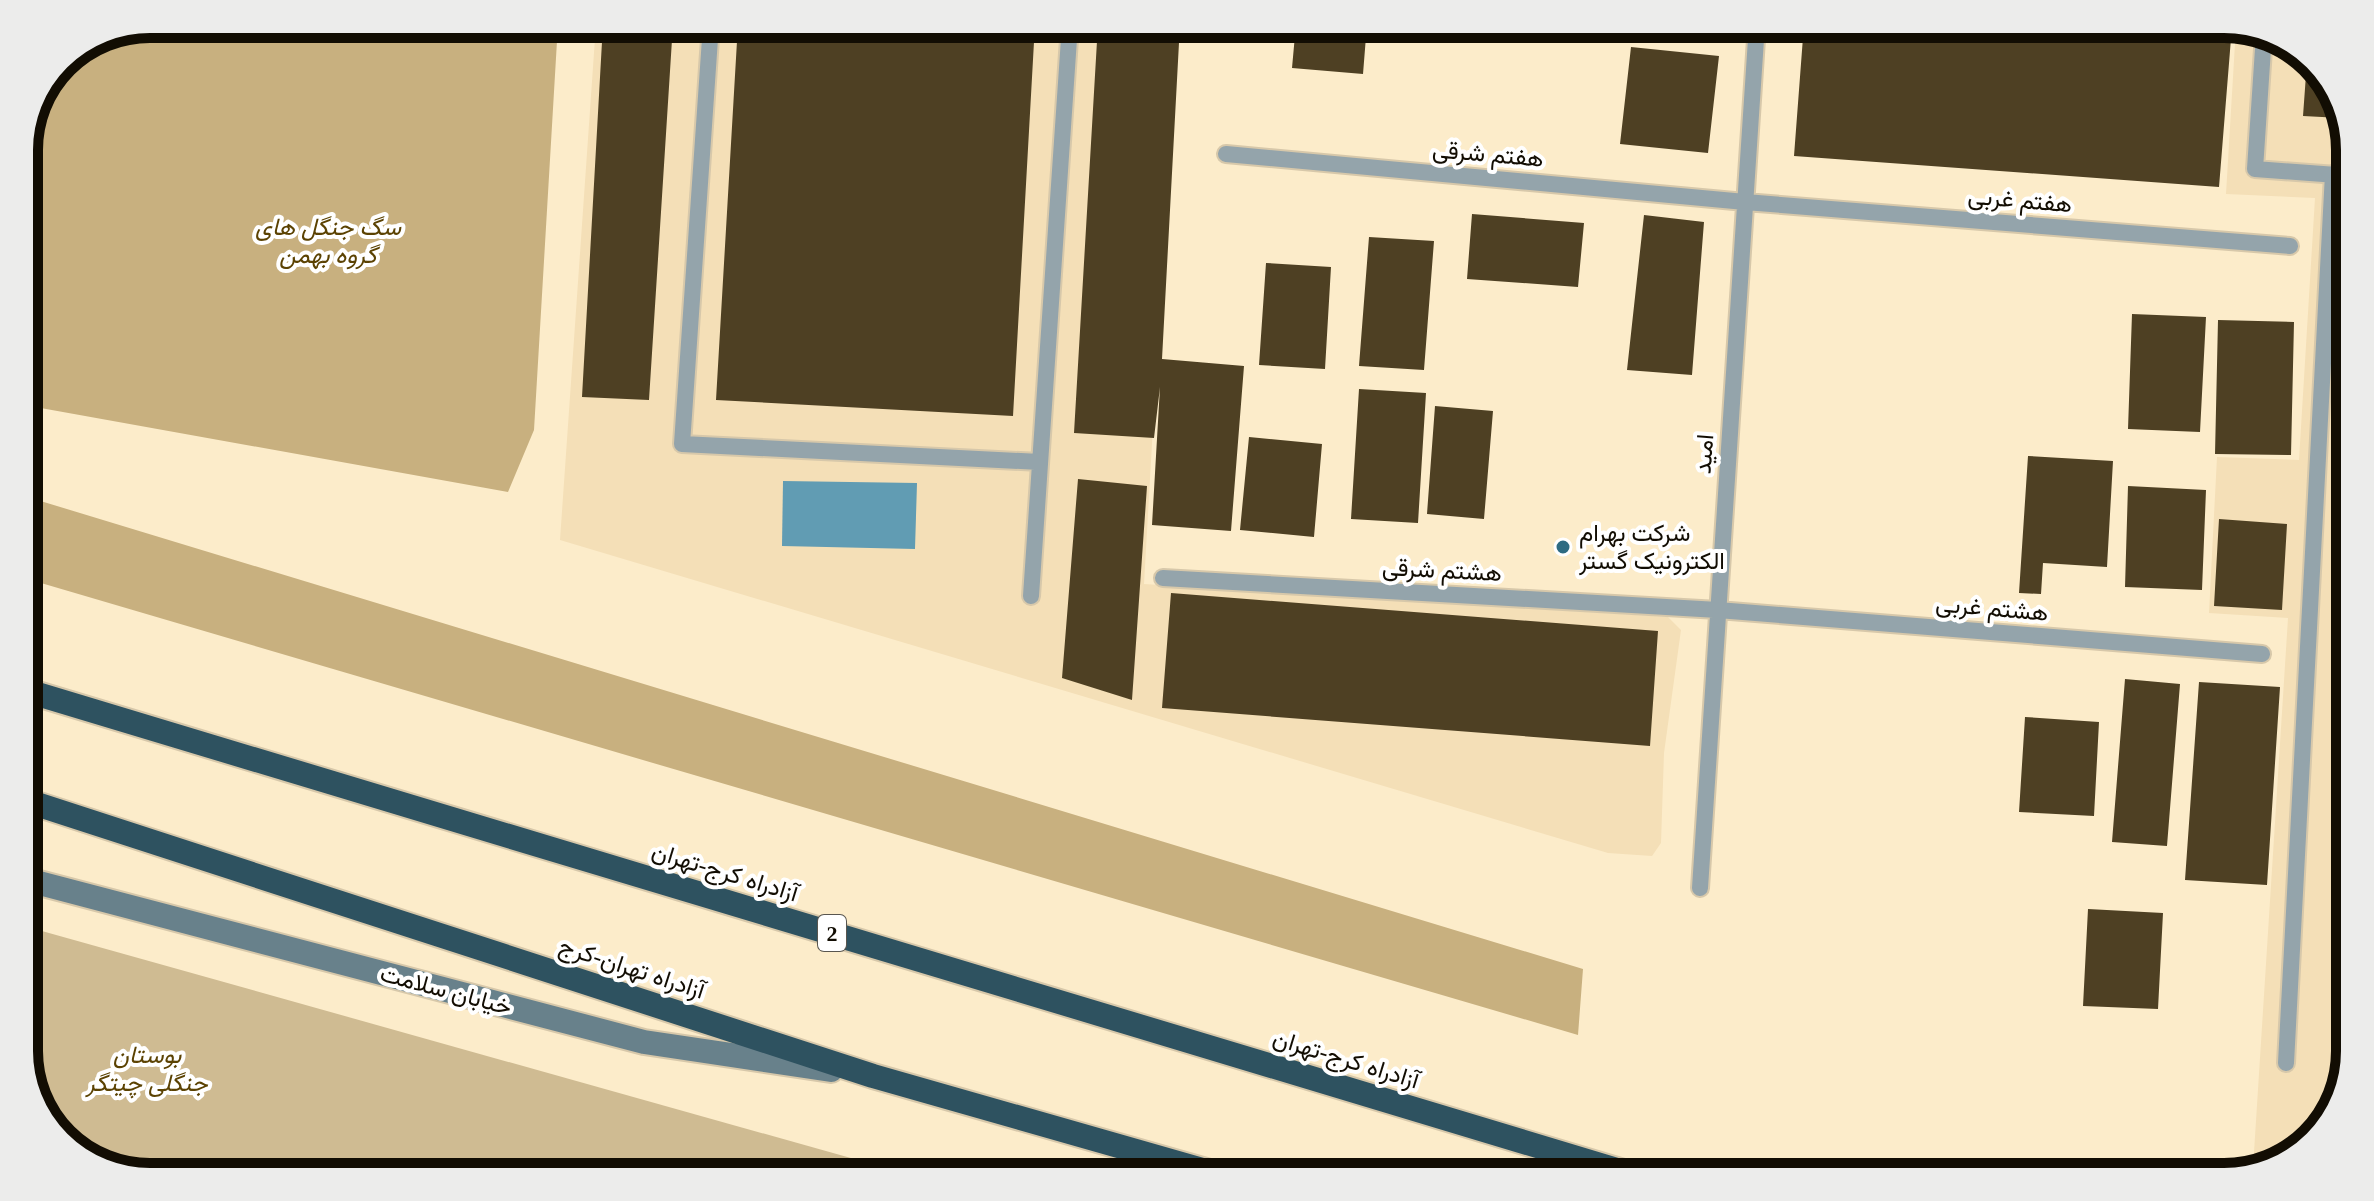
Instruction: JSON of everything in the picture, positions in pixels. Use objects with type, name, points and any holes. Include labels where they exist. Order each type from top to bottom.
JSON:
[{"type":"highway","name":"آزادراه کرج-تهران","points":[[38,694],[1594,1163]]},
{"type":"highway","name":"آزادراه تهران-کرج","points":[[38,805],[873,1076],[1178,1163]]},
{"type":"main road","name":"خیابان سلامت","points":[[38,883],[644,1042],[873,1076]]},
{"type":"lane","points":[[710,38],[682,444],[1040,462]]},
{"type":"lane","points":[[1031,596],[1069,38]]},
{"type":"lane","name":"امید","points":[[1700,888],[1756,38]]},
{"type":"lane","points":[[2263,45],[2255,169],[2336,175]]},
{"type":"lane","name":"هفتم شرقی","points":[[1226,154],[1745,202]]},
{"type":"lane","name":"هفتم غربی","points":[[1745,202],[2290,246]]},
{"type":"lane","points":[[2286,1063],[2336,256]]},
{"type":"lane","name":"هشتم شرقی","points":[[1163,578],[1718,610]]},
{"type":"lane","name":"هشتم غربی","points":[[1718,610],[2262,654]]},
{"type":"shaded area","points":[[595,38],[1175,38],[1144,584],[1668,617],[1681,630],[1664,753],[1661,843],[1652,856],[1608,853],[560,540]]},
{"type":"shaded area","points":[[2235,39],[2273,50],[2308,76],[2330,114],[2336,143],[2335,1065],[2324,1100],[2308,1125],[2286,1144],[2254,1159],[2288,618],[2209,613],[2217,457],[2299,460],[2315,198],[2226,194]]},
{"type":"green space","name":"سگ جنگل های گروه بهمن","points":[[150,38],[557,38],[534,430],[508,492],[38,408],[38,143],[50,101],[61,82],[76,66],[107,47]]},
{"type":"green space","points":[[38,500],[1583,969],[1578,1035],[38,582]]},
{"type":"green space","name":"بوستان جنگلی چیتگر","points":[[38,930],[865,1162],[150,1163],[121,1159],[76,1135],[57,1113],[44,1087],[38,1058]]},
{"type":"water","points":[[783,481],[917,483],[915,549],[782,546]]},
{"type":"building","points":[[602,38],[672,38],[649,400],[582,397]]},
{"type":"building","points":[[737,38],[1034,38],[1013,416],[716,400]]},
{"type":"building","points":[[1097,38],[1179,38],[1162,359],[1244,366],[1231,531],[1152,525],[1160,387],[1154,438],[1074,433]]},
{"type":"building","points":[[1295,38],[1366,38],[1363,74],[1292,68]]},
{"type":"building","points":[[1803,38],[2231,39],[2219,187],[1794,156]]},
{"type":"building","points":[[1631,47],[1719,56],[1708,153],[1620,144]]},
{"type":"building","points":[[2306,74],[2317,88],[2331,117],[2303,116]]},
{"type":"building","points":[[1472,214],[1584,223],[1578,287],[1467,279]]},
{"type":"building","points":[[1644,215],[1704,222],[1692,375],[1627,370]]},
{"type":"building","points":[[1369,237],[1434,241],[1424,370],[1359,366]]},
{"type":"building","points":[[1266,263],[1331,267],[1325,369],[1259,365]]},
{"type":"building","points":[[2132,314],[2206,317],[2200,432],[2128,429]]},
{"type":"building","points":[[2218,320],[2294,322],[2291,455],[2215,454]]},
{"type":"building","points":[[1359,389],[1426,393],[1418,523],[1351,519]]},
{"type":"building","points":[[1435,406],[1493,411],[1484,519],[1427,514]]},
{"type":"building","points":[[1249,437],[1322,444],[1314,537],[1240,530]]},
{"type":"building","points":[[2028,456],[2113,461],[2107,567],[2043,563],[2041,594],[2019,593]]},
{"type":"building","points":[[1078,479],[1147,486],[1132,700],[1062,678]]},
{"type":"building","points":[[2128,486],[2206,490],[2202,590],[2125,587]]},
{"type":"building","points":[[2336,513],[2336,549],[2333,549]]},
{"type":"building","points":[[2219,519],[2287,524],[2282,610],[2214,606]]},
{"type":"building","points":[[1171,593],[1658,631],[1650,746],[1162,708]]},
{"type":"building","points":[[2125,679],[2180,684],[2167,846],[2112,842]]},
{"type":"building","points":[[2199,682],[2280,687],[2267,885],[2185,880]]},
{"type":"building","points":[[2025,717],[2099,722],[2094,816],[2019,812]]},
{"type":"building","points":[[2088,909],[2163,913],[2158,1009],[2083,1006]]},
{"type":"place","name":"شرکت بهرام الکترونیک گستر","points":[[1563,547]]}]
